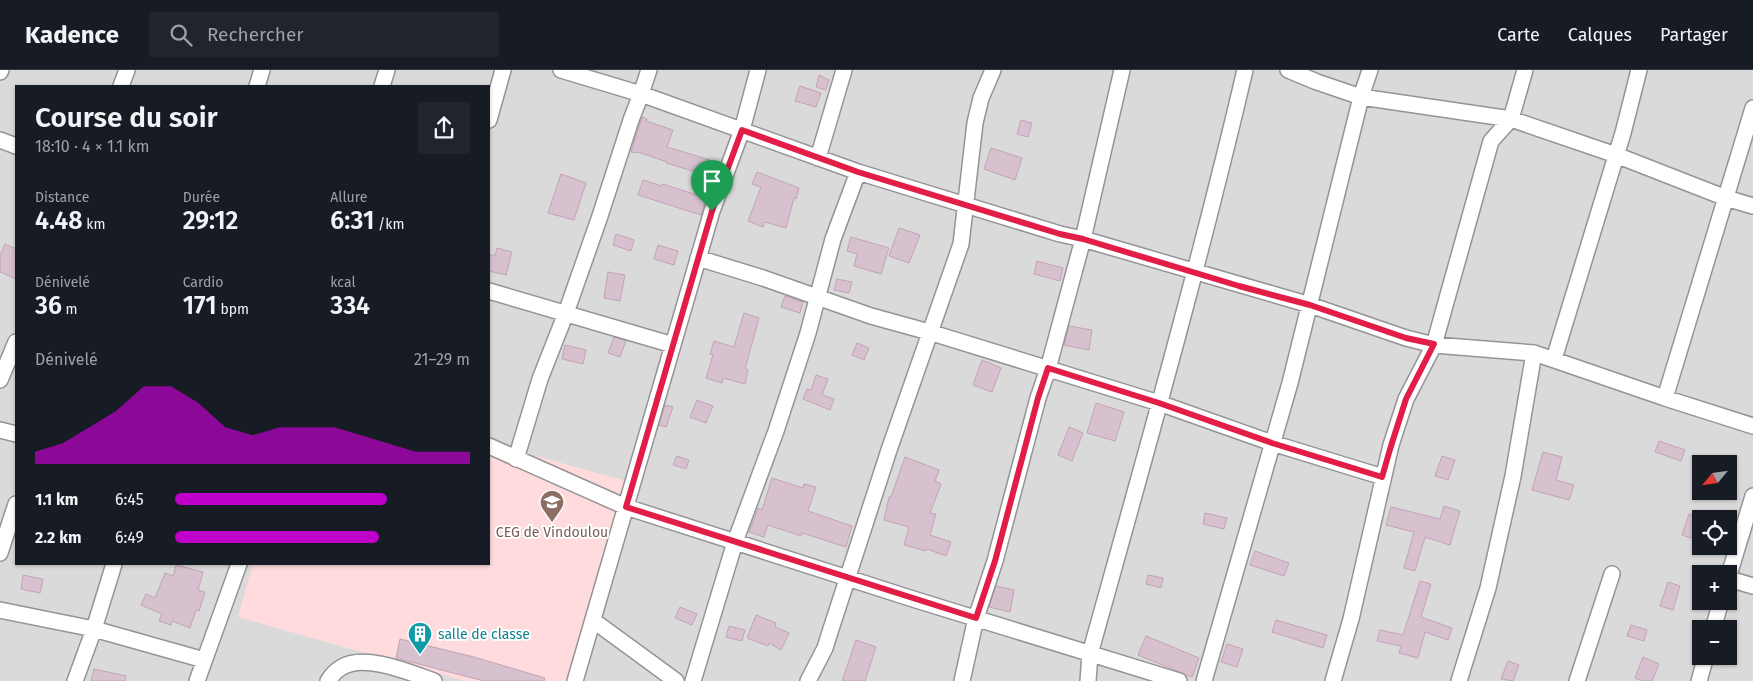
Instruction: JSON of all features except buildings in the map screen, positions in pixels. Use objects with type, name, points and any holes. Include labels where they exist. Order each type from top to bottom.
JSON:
[{"type":"street","points":[[121,85],[127,70]]},
{"type":"street","points":[[257,85],[262,70]]},
{"type":"street","points":[[382,85],[387,70]]},
{"type":"street","points":[[490,116],[503,70]]},
{"type":"street","points":[[561,70],[642,94],[858,172],[1060,234],[1310,305],[1406,338],[1434,344],[1534,353],[1753,426]]},
{"type":"street","points":[[516,459],[540,379],[566,313],[600,216],[630,120],[642,94],[649,70]]},
{"type":"street","points":[[575,681],[698,258],[721,183],[742,130],[758,70]]},
{"type":"street","points":[[818,158],[844,70]]},
{"type":"street","points":[[808,681],[825,648],[929,332],[961,244],[975,123],[981,98],[993,70]]},
{"type":"street","points":[[962,681],[976,618],[995,561],[1083,239],[1122,70]]},
{"type":"street","points":[[1088,681],[1090,654],[1195,273],[1221,174],[1245,70]]},
{"type":"street","points":[[1288,70],[1361,97],[1511,119],[1616,155],[1726,198],[1753,206]]},
{"type":"street","points":[[1204,681],[1290,383],[1361,97],[1370,70]]},
{"type":"street","points":[[1333,681],[1351,618],[1382,477],[1391,446],[1406,399],[1434,344],[1491,141],[1511,119],[1525,70]]},
{"type":"street","points":[[1554,359],[1616,155],[1639,70]]},
{"type":"street","points":[[1666,398],[1753,108]]},
{"type":"street","points":[[0,140],[15,146]]},
{"type":"street","points":[[693,681],[735,542],[776,431],[818,298],[833,239],[858,172]]},
{"type":"street","points":[[698,258],[763,278],[870,316],[1048,368],[1159,403],[1272,443],[1382,477]]},
{"type":"street","points":[[490,291],[673,345]]},
{"type":"street","points":[[0,380],[15,344]]},
{"type":"street","points":[[1459,681],[1488,588],[1513,476],[1534,353]]},
{"type":"street","points":[[0,430],[15,434]]},
{"type":"street","points":[[490,446],[626,507],[1179,681]]},
{"type":"street","points":[[1733,565],[1753,496]]},
{"type":"street","points":[[0,553],[15,507]]},
{"type":"street","points":[[76,681],[114,565]]},
{"type":"street","points":[[197,681],[239,565]]},
{"type":"street","points":[[1577,681],[1612,574]]},
{"type":"street","points":[[1737,580],[1753,586]]},
{"type":"street","points":[[0,610],[94,629],[204,660]]},
{"type":"street","points":[[594,621],[667,678]]},
{"type":"street","points":[[328,681],[342,667],[353,663],[366,662],[395,667],[434,681]]},
{"type":"street","points":[[1698,681],[1703,665]]},
{"type":"shaded area","points":[[0,70],[1753,70],[1753,681],[0,681]]},
{"type":"shaded area","name":"CEG de Vindoulou","points":[[490,443],[626,481],[571,681],[465,681],[238,617],[253,565],[490,565]]},
{"type":"place","name":"CEG de Vindoulou","points":[[552,523]]},
{"type":"place","name":"salle de classe","points":[[420,655]]},
{"type":"route","points":[[742,130],[858,172],[1060,234],[1083,239],[1283,299],[1310,305],[1406,338],[1434,344],[1406,399],[1382,477],[1272,443],[1159,403],[1048,368],[1038,398],[995,561],[976,618],[626,507],[712,211],[742,130]]}]
